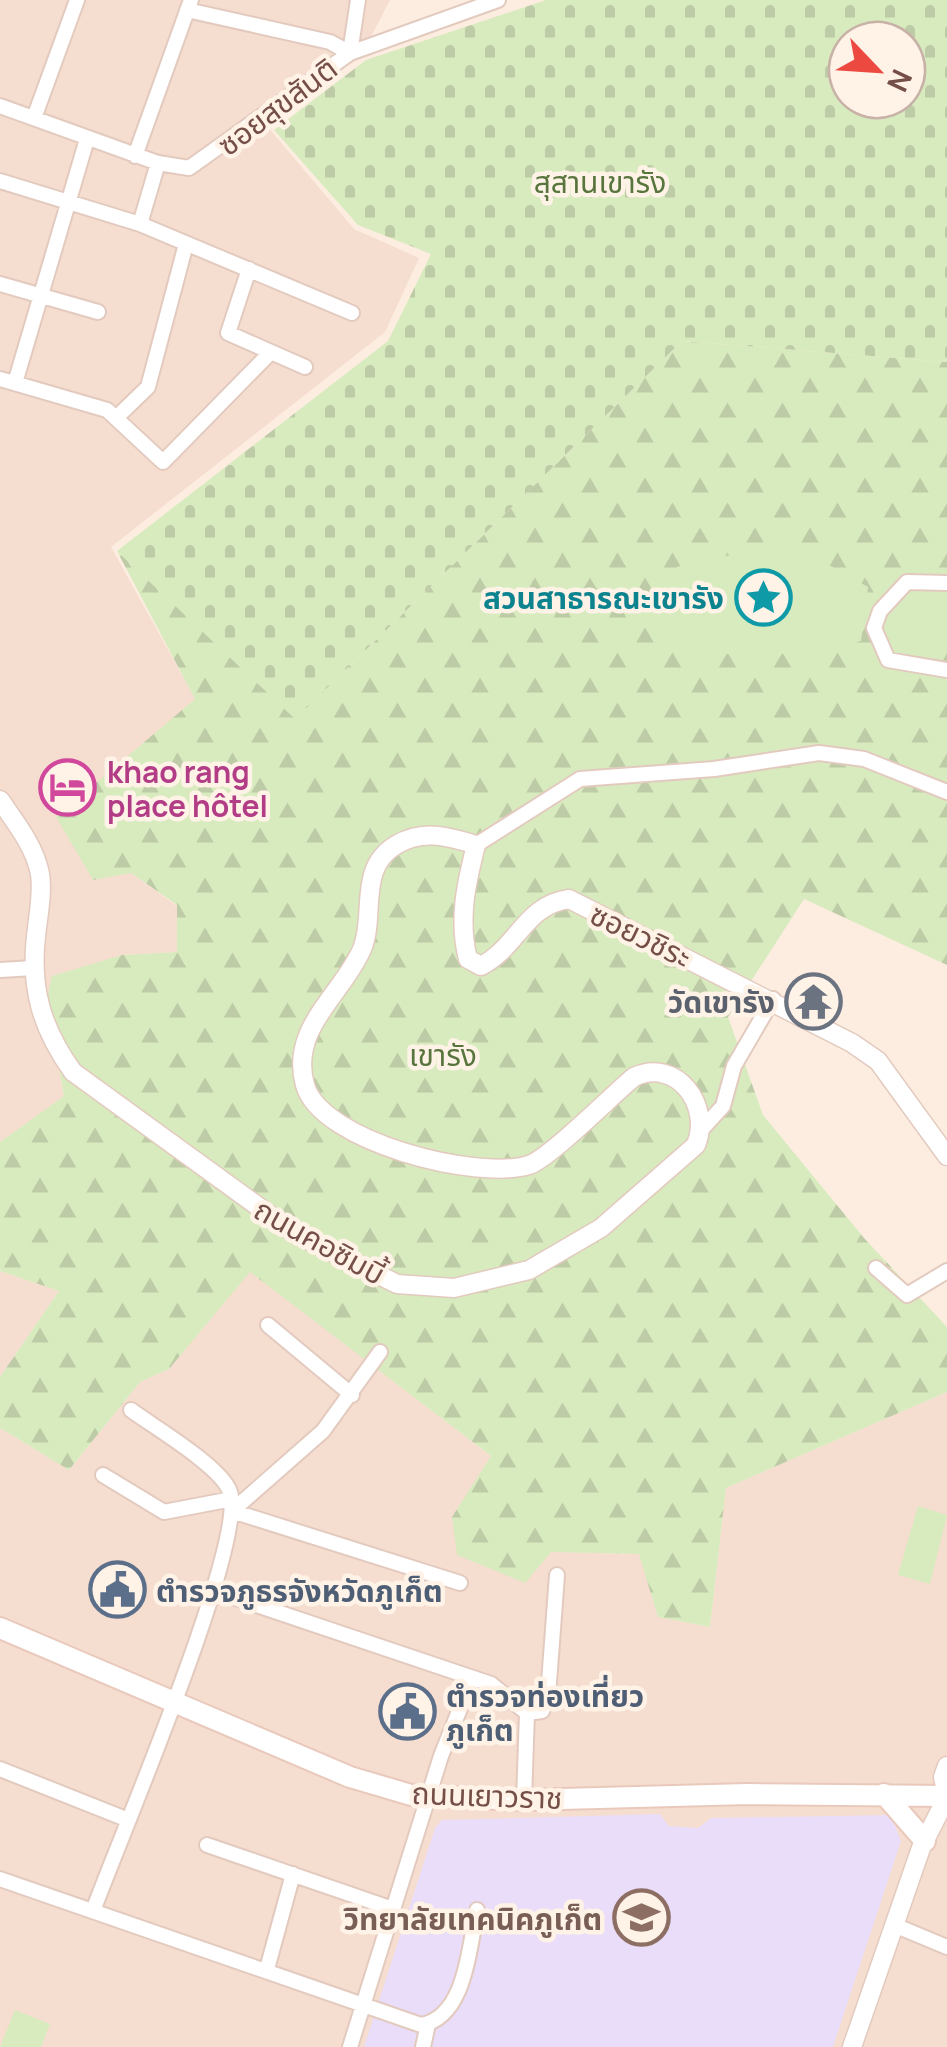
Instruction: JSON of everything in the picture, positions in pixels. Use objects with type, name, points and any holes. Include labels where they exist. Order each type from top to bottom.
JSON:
[{"type":"main road","name":"ถนนเยาวราช","points":[[0,1628],[371,1785],[431,1796],[524,1800],[947,1796]]},
{"type":"main road","points":[[884,1794],[925,1840]]},
{"type":"street","points":[[34,118],[77,0]]},
{"type":"street","points":[[135,156],[189,5],[330,42],[350,53],[358,0]]},
{"type":"street","name":"ซอยสุขสันติ","points":[[0,106],[158,164],[189,168],[204,161],[350,53],[498,0]]},
{"type":"street","points":[[87,139],[40,296],[8,381],[118,416],[163,462],[270,352]]},
{"type":"street","points":[[140,224],[158,164]]},
{"type":"street","points":[[0,181],[140,224],[352,313]]},
{"type":"street","points":[[118,416],[148,387],[186,244]]},
{"type":"street","points":[[249,269],[228,333],[305,367]]},
{"type":"street","points":[[0,284],[98,312]]},
{"type":"street","points":[[947,583],[908,582],[880,611],[874,628],[888,660],[947,670]]},
{"type":"street","points":[[703,1128],[694,1096],[666,1072],[650,1069],[634,1077],[531,1164],[480,1168],[431,1162],[375,1144],[322,1109],[305,1086],[303,1053],[320,1006],[350,972],[364,945],[369,882],[393,846],[427,833],[476,845],[580,779],[714,769],[819,753],[864,759],[947,792]]},
{"type":"street","name":"ถนนคอซิมบี้","points":[[0,800],[29,843],[40,875],[34,968],[38,1011],[50,1040],[73,1072],[296,1234],[397,1284],[454,1288],[529,1270],[601,1228],[696,1146],[703,1128]]},
{"type":"street","name":"ซอยวชิระ","points":[[476,845],[464,893],[463,940],[468,959],[481,966],[497,958],[533,914],[553,902],[569,899],[827,1027],[878,1061],[947,1156]]},
{"type":"street","points":[[0,970],[34,968]]},
{"type":"street","points":[[703,1128],[723,1106],[734,1066],[773,999]]},
{"type":"street","points":[[876,1268],[907,1295],[947,1271]]},
{"type":"street","points":[[268,1325],[352,1395]]},
{"type":"street","points":[[232,1505],[323,1431],[380,1352]]},
{"type":"street","points":[[93,1910],[216,1592],[232,1505],[225,1481],[131,1410]]},
{"type":"street","points":[[103,1475],[164,1512],[232,1505],[460,1583]]},
{"type":"street","points":[[216,1592],[471,1681],[492,1684],[527,1713],[542,1711],[548,1696],[557,1574]]},
{"type":"street","points":[[350,2047],[441,1756],[471,1681]]},
{"type":"street","points":[[524,1800],[527,1713]]},
{"type":"street","points":[[852,2047],[925,1840],[947,1796],[947,1766]]},
{"type":"street","points":[[0,1769],[126,1819]]},
{"type":"street","points":[[207,1845],[393,1909]]},
{"type":"street","points":[[267,1969],[293,1874]]},
{"type":"street","points":[[0,1879],[406,2020],[428,2024],[440,2018],[456,1996],[477,1910]]},
{"type":"street","points":[[894,1925],[947,1947]]},
{"type":"street","points":[[423,2047],[428,2024]]},
{"type":"shaded area","points":[[0,0],[390,0],[361,56],[266,125],[354,229],[419,258],[385,332],[111,547],[196,700],[131,873],[177,906],[177,952],[122,955],[47,999],[64,1097],[0,1142]]},
{"type":"shaded area","points":[[0,1271],[59,1291],[0,1377]]},
{"type":"shaded area","points":[[250,1271],[492,1457],[452,1517],[550,1552],[640,1554],[658,1617],[710,1627],[726,1488],[947,1392],[947,2047],[0,2047],[0,1428],[69,1470],[140,1382],[169,1369]]},
{"type":"shaded area","name":"วิทยาลัยเทคนิคภูเก็ต","points":[[660,1814],[669,1826],[698,1828],[711,1818],[891,1815],[901,1841],[833,2047],[364,2047],[435,1828],[442,1820]]},
{"type":"green space","name":"สุสานเขารัง","points":[[546,0],[947,0],[947,362],[682,341],[295,719],[117,551],[388,341],[431,254],[358,225],[274,130],[366,60]]},
{"type":"green space","name":"เขารัง","points":[[682,341],[947,362],[947,965],[804,899],[728,1017],[763,1115],[864,1238],[947,1327],[947,1392],[726,1488],[710,1627],[658,1617],[639,1554],[551,1552],[525,1583],[457,1555],[452,1517],[491,1456],[250,1272],[169,1369],[140,1382],[69,1470],[0,1428],[0,1377],[59,1291],[0,1271],[0,1142],[64,1096],[47,999],[52,976],[122,955],[177,952],[177,905],[131,873],[93,880],[56,817],[195,699],[117,551],[296,718]]},
{"type":"green space","name":"สวนสาธารณะเขารัง","points":[[788,542],[868,587],[861,641],[810,654],[691,654],[655,639],[655,607],[677,567]]},
{"type":"green space","points":[[947,585],[947,648],[888,639],[884,619],[908,589]]},
{"type":"green space","points":[[918,1506],[947,1515],[930,1584],[898,1575]]},
{"type":"green space","points":[[15,2010],[50,2024],[41,2047],[0,2047]]},
{"type":"place","name":"สวนสาธารณะเขารัง","points":[[763,597]]},
{"type":"place","name":"khao rang place hôtel","points":[[68,788]]},
{"type":"place","name":"วัดเขารัง","points":[[814,1001]]},
{"type":"place","name":"ตำรวจภูธรจังหวัดภูเก็ต","points":[[117,1590]]},
{"type":"place","name":"ตำรวจท่องเที่ยว ภูเก็ต","points":[[407,1712]]},
{"type":"place","name":"วิทยาลัยเทคนิคภูเก็ต","points":[[641,1918]]}]
